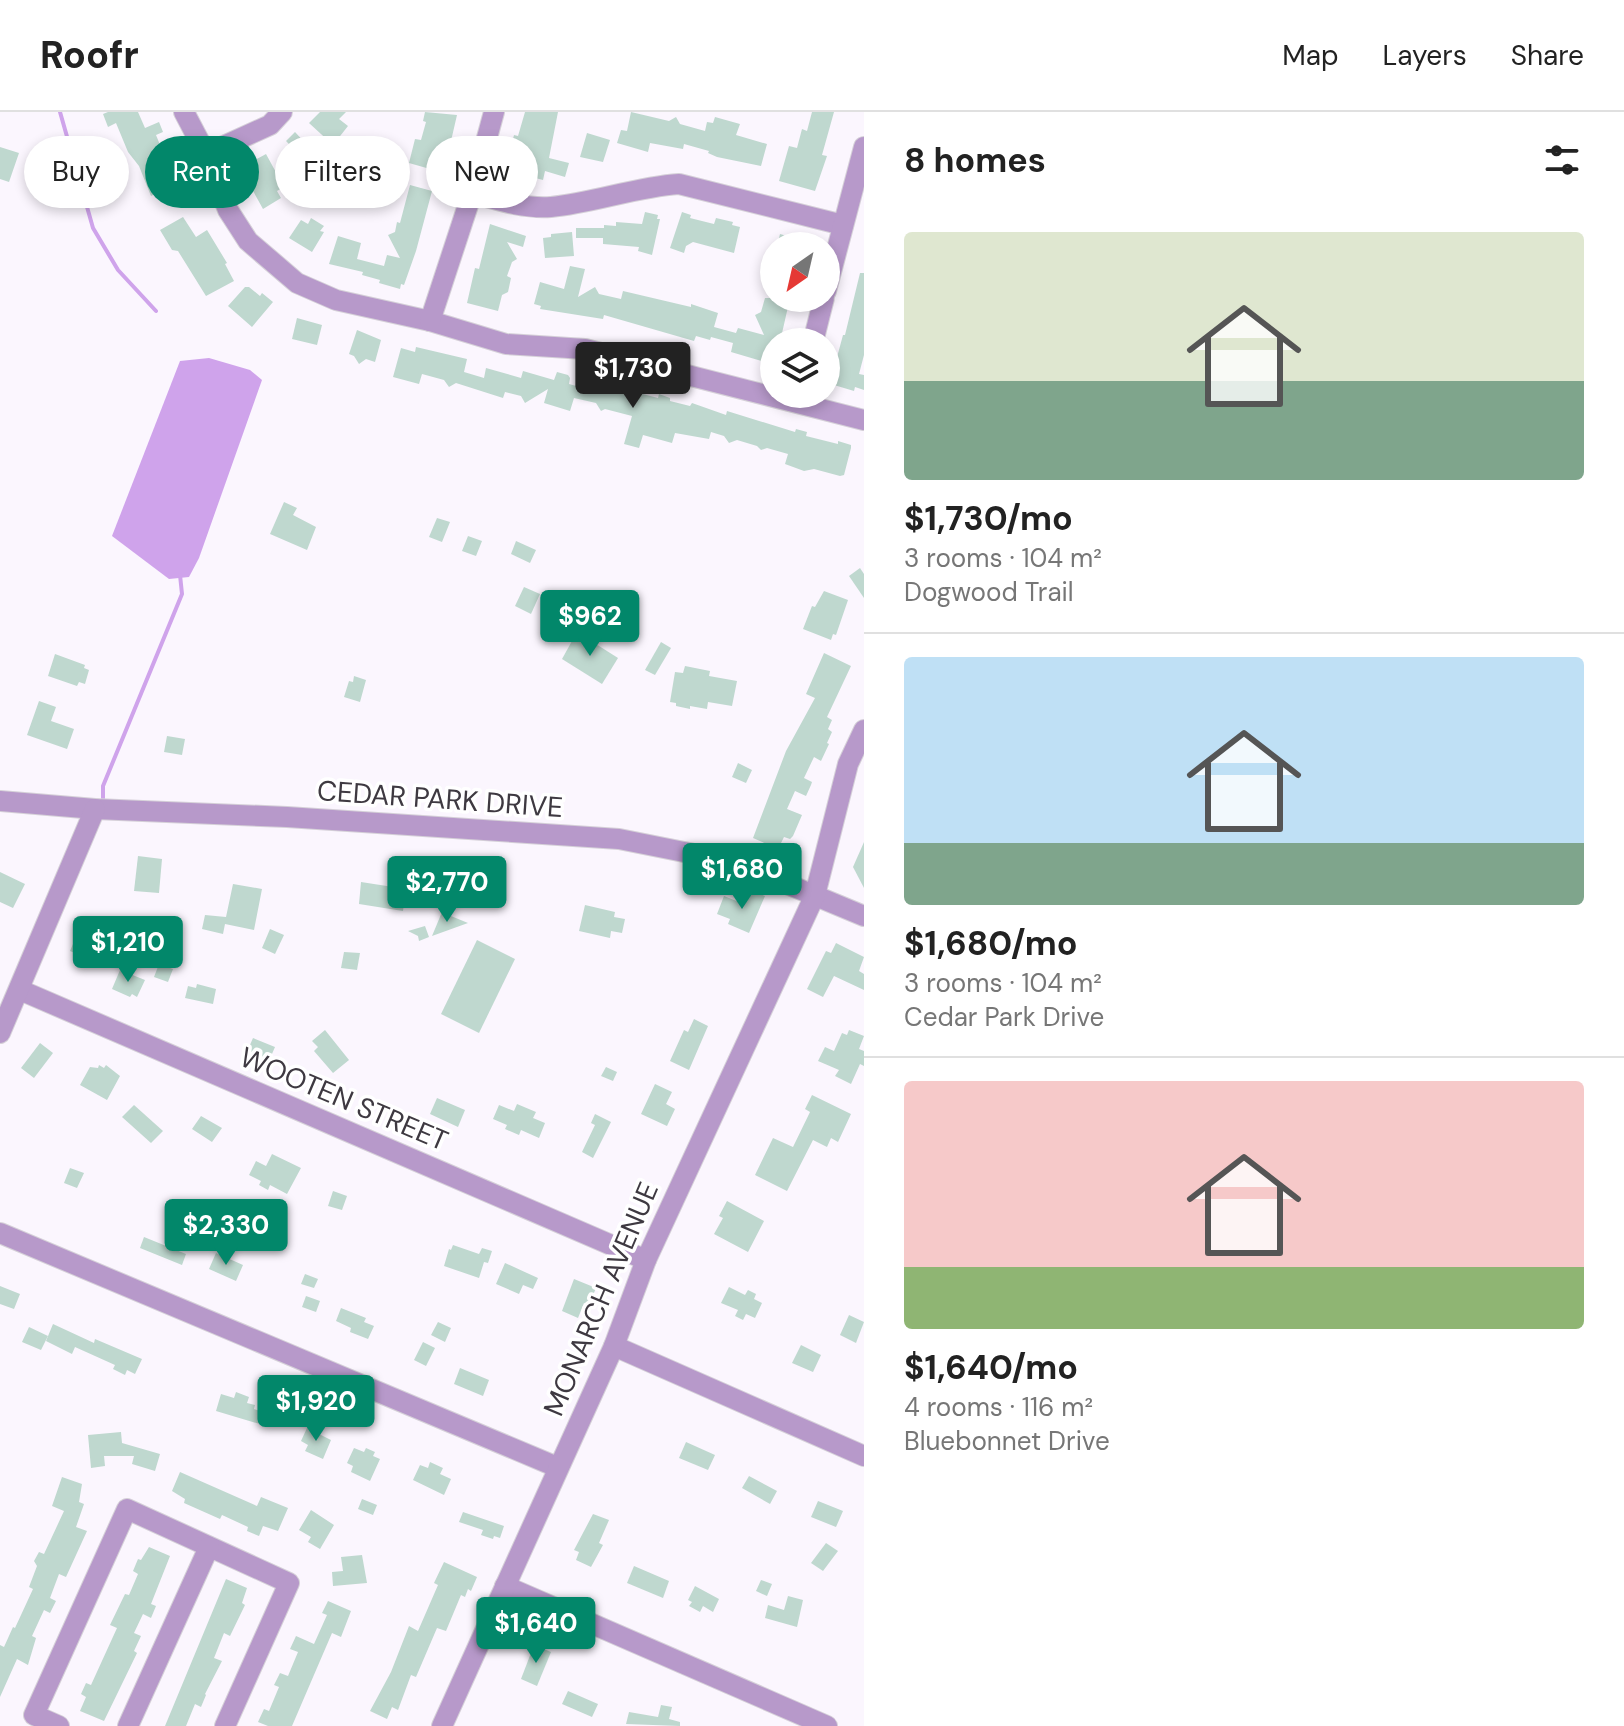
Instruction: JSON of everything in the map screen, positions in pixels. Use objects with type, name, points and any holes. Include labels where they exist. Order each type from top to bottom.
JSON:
[{"type":"street","points":[[184,112],[197,136]]},
{"type":"street","points":[[246,136],[270,125],[282,112]]},
{"type":"street","points":[[487,136],[494,112]]},
{"type":"street","points":[[840,237],[864,147]]},
{"type":"street","points":[[538,207],[550,207],[651,186],[679,184],[843,225]]},
{"type":"street","points":[[227,208],[248,241],[297,283],[336,300],[430,321],[506,344],[585,349],[760,389]]},
{"type":"street","points":[[430,321],[467,208]]},
{"type":"street","points":[[828,408],[864,420]]},
{"type":"street","name":"MONARCH AVENUE","points":[[442,1726],[614,1346],[646,1260],[815,895],[848,764],[864,730]]},
{"type":"street","name":"CEDAR PARK DRIVE","points":[[0,801],[619,839],[734,862],[864,916]]},
{"type":"street","points":[[0,1033],[95,809]]},
{"type":"street","name":"WOOTEN STREET","points":[[20,990],[646,1260]]},
{"type":"street","points":[[0,1233],[557,1467]]},
{"type":"street","points":[[614,1346],[864,1456]]},
{"type":"street","points":[[59,1726],[34,1715],[127,1509],[289,1583],[225,1726]]},
{"type":"street","points":[[128,1726],[209,1547]]},
{"type":"street","points":[[505,1586],[827,1726]]},
{"type":"shaded area","points":[[209,358],[250,370],[262,380],[199,558],[189,577],[169,579],[112,536],[180,361]]},
{"type":"building","points":[[138,112],[145,128],[159,122],[163,132],[156,136],[145,136],[145,181],[129,153],[129,136],[121,136],[116,123],[108,127],[103,114]]},
{"type":"building","points":[[320,112],[346,112],[339,119],[348,126],[340,136],[323,136],[309,123]]},
{"type":"building","points":[[425,112],[457,115],[452,136],[426,136],[426,168],[410,163],[415,139],[421,140],[426,122],[423,121]]},
{"type":"building","points":[[525,112],[558,112],[549,158],[569,163],[565,177],[545,171],[543,180],[538,179],[538,136],[518,136]]},
{"type":"building","points":[[631,112],[669,121],[676,117],[680,124],[705,131],[707,122],[713,123],[715,117],[740,124],[736,135],[767,144],[761,166],[717,157],[709,151],[684,144],[683,149],[650,143],[648,152],[617,143],[621,130],[627,131]]},
{"type":"building","points":[[812,112],[834,112],[822,155],[827,156],[815,191],[779,181],[789,146],[797,148],[802,129],[807,131]]},
{"type":"building","points":[[587,133],[610,140],[603,162],[580,157]]},
{"type":"building","points":[[0,147],[19,153],[9,182],[0,179]]},
{"type":"building","points":[[266,154],[275,170],[275,202],[263,209],[259,202],[259,158]]},
{"type":"building","points":[[410,185],[426,189],[427,208],[416,251],[400,289],[379,283],[380,280],[362,275],[363,272],[329,264],[338,236],[361,243],[357,259],[384,266],[387,255],[400,258],[388,235],[395,232],[397,222],[400,223],[404,208],[410,208]]},
{"type":"building","points":[[645,212],[658,215],[657,219],[660,219],[652,255],[638,251],[639,247],[603,244],[603,238],[576,238],[576,228],[604,228],[604,225],[616,226],[616,222],[642,224]]},
{"type":"building","points":[[682,212],[691,215],[690,218],[714,224],[716,218],[740,227],[734,253],[693,242],[686,246],[684,253],[670,248]]},
{"type":"building","points":[[183,217],[196,237],[207,230],[234,281],[206,296],[178,251],[172,250],[160,230]]},
{"type":"building","points":[[311,218],[324,226],[320,231],[324,232],[312,252],[289,238],[301,220],[308,224]]},
{"type":"building","points":[[490,224],[526,236],[523,247],[507,242],[517,259],[512,262],[507,276],[511,278],[508,292],[502,295],[498,311],[467,303]]},
{"type":"building","points":[[572,232],[574,256],[545,258],[543,238]]},
{"type":"building","points":[[570,266],[585,269],[578,297],[595,287],[599,294],[621,299],[623,291],[691,307],[691,304],[718,313],[714,327],[736,333],[738,328],[760,334],[760,361],[731,352],[733,343],[711,337],[710,340],[696,336],[694,341],[604,315],[603,319],[540,309],[541,306],[534,304],[540,282],[564,289]]},
{"type":"building","points":[[860,273],[864,273],[864,355],[859,374],[864,375],[864,390],[840,387],[840,346]]},
{"type":"building","points":[[245,287],[260,296],[262,293],[273,302],[252,327],[228,306]]},
{"type":"building","points":[[761,312],[787,312],[783,328],[761,328],[755,315]]},
{"type":"building","points":[[297,318],[322,325],[317,345],[292,339]]},
{"type":"building","points":[[357,330],[381,340],[375,362],[366,359],[359,364],[349,354]]},
{"type":"building","points":[[416,347],[467,359],[464,372],[484,378],[486,368],[521,378],[523,371],[554,380],[557,372],[568,375],[569,384],[591,390],[594,378],[606,380],[635,392],[658,398],[659,394],[670,398],[670,401],[690,406],[692,403],[726,415],[727,411],[795,432],[796,429],[807,432],[806,436],[838,444],[838,441],[851,445],[844,475],[814,469],[804,471],[785,464],[788,454],[767,448],[761,450],[737,440],[729,443],[724,436],[711,432],[709,439],[675,433],[672,443],[643,435],[639,448],[624,444],[632,416],[605,409],[601,411],[596,403],[574,398],[570,411],[544,403],[548,389],[525,403],[521,396],[505,392],[503,398],[456,383],[449,387],[444,380],[422,374],[419,384],[393,377],[401,348],[415,352]]},
{"type":"building","points":[[284,502],[297,508],[293,515],[316,527],[307,550],[270,534]]},
{"type":"building","points":[[437,518],[450,522],[442,542],[429,537]]},
{"type":"building","points":[[468,536],[482,541],[476,556],[462,551]]},
{"type":"building","points":[[516,541],[536,550],[530,563],[511,554]]},
{"type":"building","points":[[860,568],[864,574],[864,598],[849,576]]},
{"type":"building","points":[[524,587],[540,594],[531,614],[515,606]]},
{"type":"building","points":[[824,591],[848,600],[836,635],[833,634],[831,640],[803,629],[812,606],[815,607]]},
{"type":"building","points":[[577,632],[618,658],[602,684],[562,659]]},
{"type":"building","points":[[661,642],[671,648],[655,675],[645,670]]},
{"type":"building","points":[[824,653],[851,666],[827,717],[832,720],[828,729],[832,732],[829,744],[821,761],[814,757],[804,778],[812,782],[811,785],[806,796],[795,791],[787,809],[802,815],[793,836],[790,839],[784,837],[778,849],[753,838],[786,751],[815,698],[806,694]]},
{"type":"building","points":[[55,654],[85,665],[84,668],[89,670],[85,684],[79,682],[77,686],[48,676]]},
{"type":"building","points":[[685,666],[710,671],[709,676],[737,681],[732,706],[708,702],[707,709],[690,706],[690,709],[670,702],[675,672],[683,673]]},
{"type":"building","points":[[354,676],[366,680],[360,702],[344,697]]},
{"type":"building","points":[[39,701],[56,707],[51,721],[74,729],[67,749],[27,735]]},
{"type":"building","points":[[167,736],[185,739],[182,755],[164,752]]},
{"type":"building","points":[[738,763],[752,770],[746,783],[732,777]]},
{"type":"building","points":[[864,842],[864,888],[853,867]]},
{"type":"building","points":[[138,856],[162,859],[159,893],[134,891]]},
{"type":"building","points":[[0,872],[25,884],[13,908],[0,902]]},
{"type":"building","points":[[361,882],[406,889],[403,911],[359,904]]},
{"type":"building","points":[[233,884],[262,889],[254,930],[225,924],[223,934],[202,929],[205,915],[226,917]]},
{"type":"building","points":[[750,890],[765,896],[749,933],[728,924],[730,919],[717,914],[724,896],[744,904]]},
{"type":"building","points":[[585,905],[615,912],[614,917],[625,919],[622,933],[611,931],[610,938],[579,931]]},
{"type":"building","points":[[442,912],[451,916],[468,923],[432,936]]},
{"type":"building","points":[[425,926],[429,937],[419,941],[418,936],[408,931]]},
{"type":"building","points":[[270,929],[284,935],[275,954],[262,948]]},
{"type":"building","points":[[75,939],[88,944],[82,956],[70,951]]},
{"type":"building","points":[[477,940],[515,959],[479,1033],[441,1014]]},
{"type":"building","points":[[836,943],[864,957],[859,971],[864,974],[864,990],[834,976],[823,997],[807,989],[826,951],[831,953]]},
{"type":"building","points":[[344,952],[360,953],[357,970],[341,968]]},
{"type":"building","points":[[159,964],[173,969],[168,982],[154,977]]},
{"type":"building","points":[[120,970],[145,980],[137,997],[112,989]]},
{"type":"building","points":[[197,984],[216,989],[213,1004],[185,998],[188,986],[196,988]]},
{"type":"building","points":[[694,1019],[708,1026],[689,1070],[670,1061],[684,1030],[688,1032]]},
{"type":"building","points":[[325,1030],[349,1060],[333,1073],[314,1051],[318,1047],[312,1041]]},
{"type":"building","points":[[849,1030],[864,1036],[859,1049],[864,1051],[864,1066],[860,1064],[851,1084],[835,1076],[839,1070],[818,1061],[825,1047],[834,1051],[842,1033],[847,1035]]},
{"type":"building","points":[[253,1038],[275,1047],[268,1063],[246,1054]]},
{"type":"building","points":[[40,1043],[53,1053],[34,1078],[21,1068]]},
{"type":"building","points":[[99,1065],[104,1068],[106,1065],[120,1076],[107,1100],[80,1085],[90,1067],[98,1068]]},
{"type":"building","points":[[606,1067],[617,1072],[613,1081],[601,1076]]},
{"type":"building","points":[[655,1084],[672,1092],[666,1104],[675,1109],[667,1126],[641,1114]]},
{"type":"building","points":[[812,1095],[851,1114],[838,1142],[831,1138],[827,1147],[813,1140],[787,1191],[755,1175],[773,1138],[793,1147],[810,1112],[805,1109]]},
{"type":"building","points":[[437,1098],[465,1110],[458,1127],[430,1114]]},
{"type":"building","points":[[517,1104],[536,1112],[533,1118],[545,1123],[539,1138],[521,1130],[519,1135],[493,1119],[499,1105],[514,1111]]},
{"type":"building","points":[[134,1105],[163,1131],[151,1143],[122,1117]]},
{"type":"building","points":[[595,1114],[611,1122],[593,1158],[582,1152],[595,1125],[591,1123]]},
{"type":"building","points":[[201,1116],[222,1128],[212,1142],[192,1129]]},
{"type":"building","points":[[272,1154],[301,1168],[287,1194],[270,1185],[268,1190],[259,1185],[261,1181],[249,1175],[256,1161],[266,1166]]},
{"type":"building","points":[[70,1168],[84,1173],[77,1188],[64,1183]]},
{"type":"building","points":[[333,1191],[347,1196],[342,1210],[328,1206]]},
{"type":"building","points":[[727,1201],[764,1221],[748,1252],[714,1234],[723,1218],[719,1216]]},
{"type":"building","points":[[144,1237],[186,1254],[182,1265],[140,1248]]},
{"type":"building","points":[[453,1245],[479,1254],[482,1248],[492,1251],[488,1263],[484,1262],[479,1278],[444,1266]]},
{"type":"building","points":[[216,1253],[243,1265],[236,1281],[209,1269]]},
{"type":"building","points":[[505,1263],[538,1278],[533,1289],[523,1285],[519,1294],[496,1284]]},
{"type":"building","points":[[305,1274],[318,1279],[314,1288],[301,1284]]},
{"type":"building","points":[[574,1279],[596,1288],[589,1305],[584,1303],[578,1318],[562,1311]]},
{"type":"building","points":[[0,1286],[20,1294],[14,1309],[0,1304]]},
{"type":"building","points":[[729,1287],[745,1295],[748,1290],[756,1294],[754,1299],[762,1303],[755,1318],[746,1314],[743,1320],[735,1316],[738,1310],[721,1303]]},
{"type":"building","points":[[306,1296],[320,1301],[316,1312],[302,1307]]},
{"type":"building","points":[[341,1308],[366,1318],[364,1322],[374,1326],[368,1339],[350,1332],[351,1328],[336,1321]]},
{"type":"building","points":[[849,1315],[864,1322],[856,1343],[840,1335]]},
{"type":"building","points":[[438,1322],[451,1328],[445,1342],[431,1335]]},
{"type":"building","points":[[53,1324],[94,1343],[95,1339],[142,1359],[135,1374],[127,1370],[125,1375],[113,1369],[115,1365],[75,1347],[72,1354],[46,1341]]},
{"type":"building","points":[[29,1327],[48,1336],[41,1350],[22,1342]]},
{"type":"building","points":[[423,1342],[435,1348],[426,1366],[414,1360]]},
{"type":"building","points":[[801,1345],[821,1355],[813,1372],[792,1363]]},
{"type":"building","points":[[460,1368],[489,1380],[483,1396],[454,1384]]},
{"type":"building","points":[[236,1392],[249,1397],[247,1403],[255,1405],[254,1409],[266,1413],[263,1425],[216,1411],[221,1394],[234,1398]]},
{"type":"building","points":[[307,1428],[331,1440],[323,1459],[305,1451],[308,1445],[301,1441]]},
{"type":"building","points":[[121,1432],[122,1443],[160,1454],[155,1471],[132,1464],[134,1456],[104,1456],[105,1466],[91,1468],[88,1435]]},
{"type":"building","points":[[686,1442],[715,1455],[708,1470],[679,1458]]},
{"type":"building","points":[[354,1448],[364,1452],[366,1448],[375,1452],[373,1456],[380,1459],[370,1481],[351,1472],[353,1466],[347,1463]]},
{"type":"building","points":[[430,1462],[443,1468],[440,1474],[451,1479],[444,1495],[413,1480],[420,1465],[428,1468]]},
{"type":"building","points":[[180,1472],[257,1506],[261,1497],[288,1508],[278,1531],[263,1526],[259,1536],[222,1515],[220,1519],[184,1503],[185,1499],[172,1491]]},
{"type":"building","points":[[749,1476],[777,1491],[770,1504],[742,1488]]},
{"type":"building","points":[[62,1477],[82,1484],[79,1502],[84,1504],[76,1527],[87,1531],[66,1577],[59,1574],[50,1598],[56,1601],[50,1613],[44,1610],[32,1636],[36,1638],[28,1665],[17,1659],[0,1697],[0,1645],[4,1647],[15,1628],[33,1589],[29,1587],[37,1566],[34,1561],[39,1552],[44,1554],[64,1511],[52,1506]]},
{"type":"building","points":[[362,1499],[377,1505],[373,1515],[358,1509]]},
{"type":"building","points":[[818,1501],[843,1511],[836,1527],[811,1517]]},
{"type":"building","points":[[311,1510],[334,1525],[320,1549],[308,1542],[311,1537],[299,1530]]},
{"type":"building","points":[[463,1512],[504,1526],[500,1538],[481,1535],[483,1530],[459,1522]]},
{"type":"building","points":[[593,1514],[609,1520],[599,1543],[603,1545],[591,1567],[576,1560],[579,1552],[574,1550]]},
{"type":"building","points":[[826,1543],[838,1551],[823,1571],[811,1563]]},
{"type":"building","points":[[149,1547],[170,1556],[151,1604],[156,1606],[151,1618],[143,1614],[134,1633],[141,1636],[134,1651],[137,1653],[104,1721],[80,1711],[86,1697],[81,1694],[86,1683],[91,1685],[117,1628],[110,1625],[138,1574],[133,1571],[138,1559],[141,1560]]},
{"type":"building","points":[[362,1555],[367,1583],[333,1586],[332,1572],[343,1571],[341,1557]]},
{"type":"building","points":[[444,1562],[477,1577],[471,1591],[468,1589],[465,1597],[461,1595],[446,1631],[437,1628],[416,1677],[411,1675],[398,1710],[392,1707],[387,1719],[370,1711],[391,1672],[409,1626],[418,1631],[438,1585],[434,1583]]},
{"type":"building","points":[[634,1566],[669,1581],[663,1598],[627,1583]]},
{"type":"building","points":[[226,1579],[247,1588],[242,1603],[245,1605],[230,1636],[224,1633],[214,1658],[222,1661],[201,1707],[195,1704],[186,1726],[165,1726]]},
{"type":"building","points":[[761,1580],[772,1584],[767,1596],[756,1591]]},
{"type":"building","points":[[695,1586],[719,1599],[713,1612],[703,1606],[700,1612],[689,1606],[692,1602],[688,1600]]},
{"type":"building","points":[[788,1596],[803,1600],[797,1627],[765,1618],[768,1605],[784,1610]]},
{"type":"building","points":[[328,1601],[351,1611],[341,1637],[332,1633],[292,1726],[268,1726],[258,1722],[264,1709],[269,1711],[279,1687],[274,1685],[280,1673],[288,1676],[298,1652],[290,1649],[296,1636],[314,1644],[327,1615],[322,1613]]},
{"type":"building","points":[[552,1631],[565,1636],[560,1648],[547,1643]]},
{"type":"building","points":[[534,1645],[551,1652],[537,1686],[521,1679]]},
{"type":"building","points":[[568,1691],[598,1704],[592,1717],[562,1704]]},
{"type":"building","points":[[661,1705],[672,1707],[669,1719],[680,1722],[680,1726],[626,1724],[629,1712],[658,1717]]},
{"type":"waterway","points":[[60,112],[93,228],[118,270],[156,311]]},
{"type":"waterway","points":[[103,801],[103,786],[182,594],[180,575]]}]
